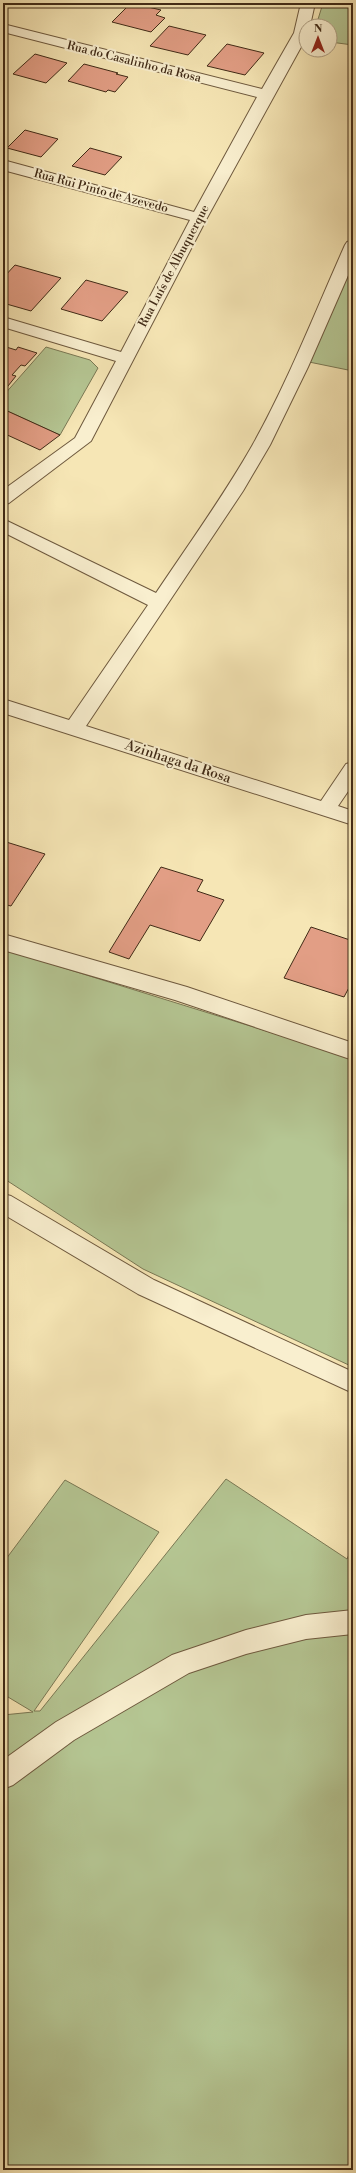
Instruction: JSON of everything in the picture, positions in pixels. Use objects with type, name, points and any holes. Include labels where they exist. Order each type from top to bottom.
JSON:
[{"type":"street","name":"Rua Luís de Albuquerque","points":[[3,499],[82,441],[124,358],[199,218],[301,33],[308,3]]},
{"type":"street","name":"Rua do Casalinho da Rosa","points":[[3,28],[266,95]]},
{"type":"street","name":"Rua Rui Pinto de Azevedo","points":[[3,165],[199,218]]},
{"type":"street","points":[[74,728],[234,491],[261,445],[300,367],[353,245]]},
{"type":"street","points":[[3,322],[124,358]]},
{"type":"street","points":[[3,525],[158,602]]},
{"type":"street","name":"Azinhaga da Rosa","points":[[3,706],[353,818]]},
{"type":"street","points":[[326,810],[353,769]]},
{"type":"street","points":[[3,942],[179,993],[353,1052]]},
{"type":"street","points":[[3,1203],[146,1287],[353,1383]]},
{"type":"street","points":[[4,1773],[65,1731],[181,1664],[246,1642],[306,1627],[353,1622]]},
{"type":"green space","points":[[323,3],[353,3],[353,45],[338,43],[338,18],[318,18]]},
{"type":"green space","points":[[353,263],[353,371],[309,362]]},
{"type":"green space","points":[[46,347],[90,360],[98,368],[60,435],[3,409],[3,396]]},
{"type":"green space","points":[[3,949],[353,1058],[353,1367],[143,1269],[3,1178]]},
{"type":"green space","points":[[226,1479],[347,1559],[353,1546],[353,2170],[3,2170],[3,1715],[33,1712],[3,1694],[3,1563],[65,1480],[159,1532],[34,1711],[40,1711]]},
{"type":"building","points":[[131,3],[161,10],[156,15],[165,18],[151,32],[112,22]]},
{"type":"building","points":[[169,26],[206,35],[188,55],[150,46]]},
{"type":"building","points":[[227,44],[264,53],[245,75],[207,66]]},
{"type":"building","points":[[35,54],[67,63],[46,83],[13,74]]},
{"type":"building","points":[[84,64],[128,77],[115,92],[108,90],[106,92],[68,81]]},
{"type":"building","points":[[25,130],[58,139],[41,157],[7,148]]},
{"type":"building","points":[[90,148],[122,157],[105,175],[72,166]]},
{"type":"building","points":[[15,265],[61,278],[31,311],[3,303],[3,278]]},
{"type":"building","points":[[86,280],[128,292],[102,321],[61,309]]},
{"type":"building","points":[[3,346],[16,350],[18,347],[37,353],[25,366],[21,365],[12,375],[16,376],[4,391]]},
{"type":"building","points":[[3,409],[60,435],[40,450],[3,433]]},
{"type":"building","points":[[3,841],[45,854],[11,906],[3,904]]},
{"type":"building","points":[[161,867],[203,880],[197,891],[224,900],[200,941],[150,925],[129,959],[109,952]]},
{"type":"building","points":[[311,927],[353,941],[353,980],[344,997],[284,978]]}]
